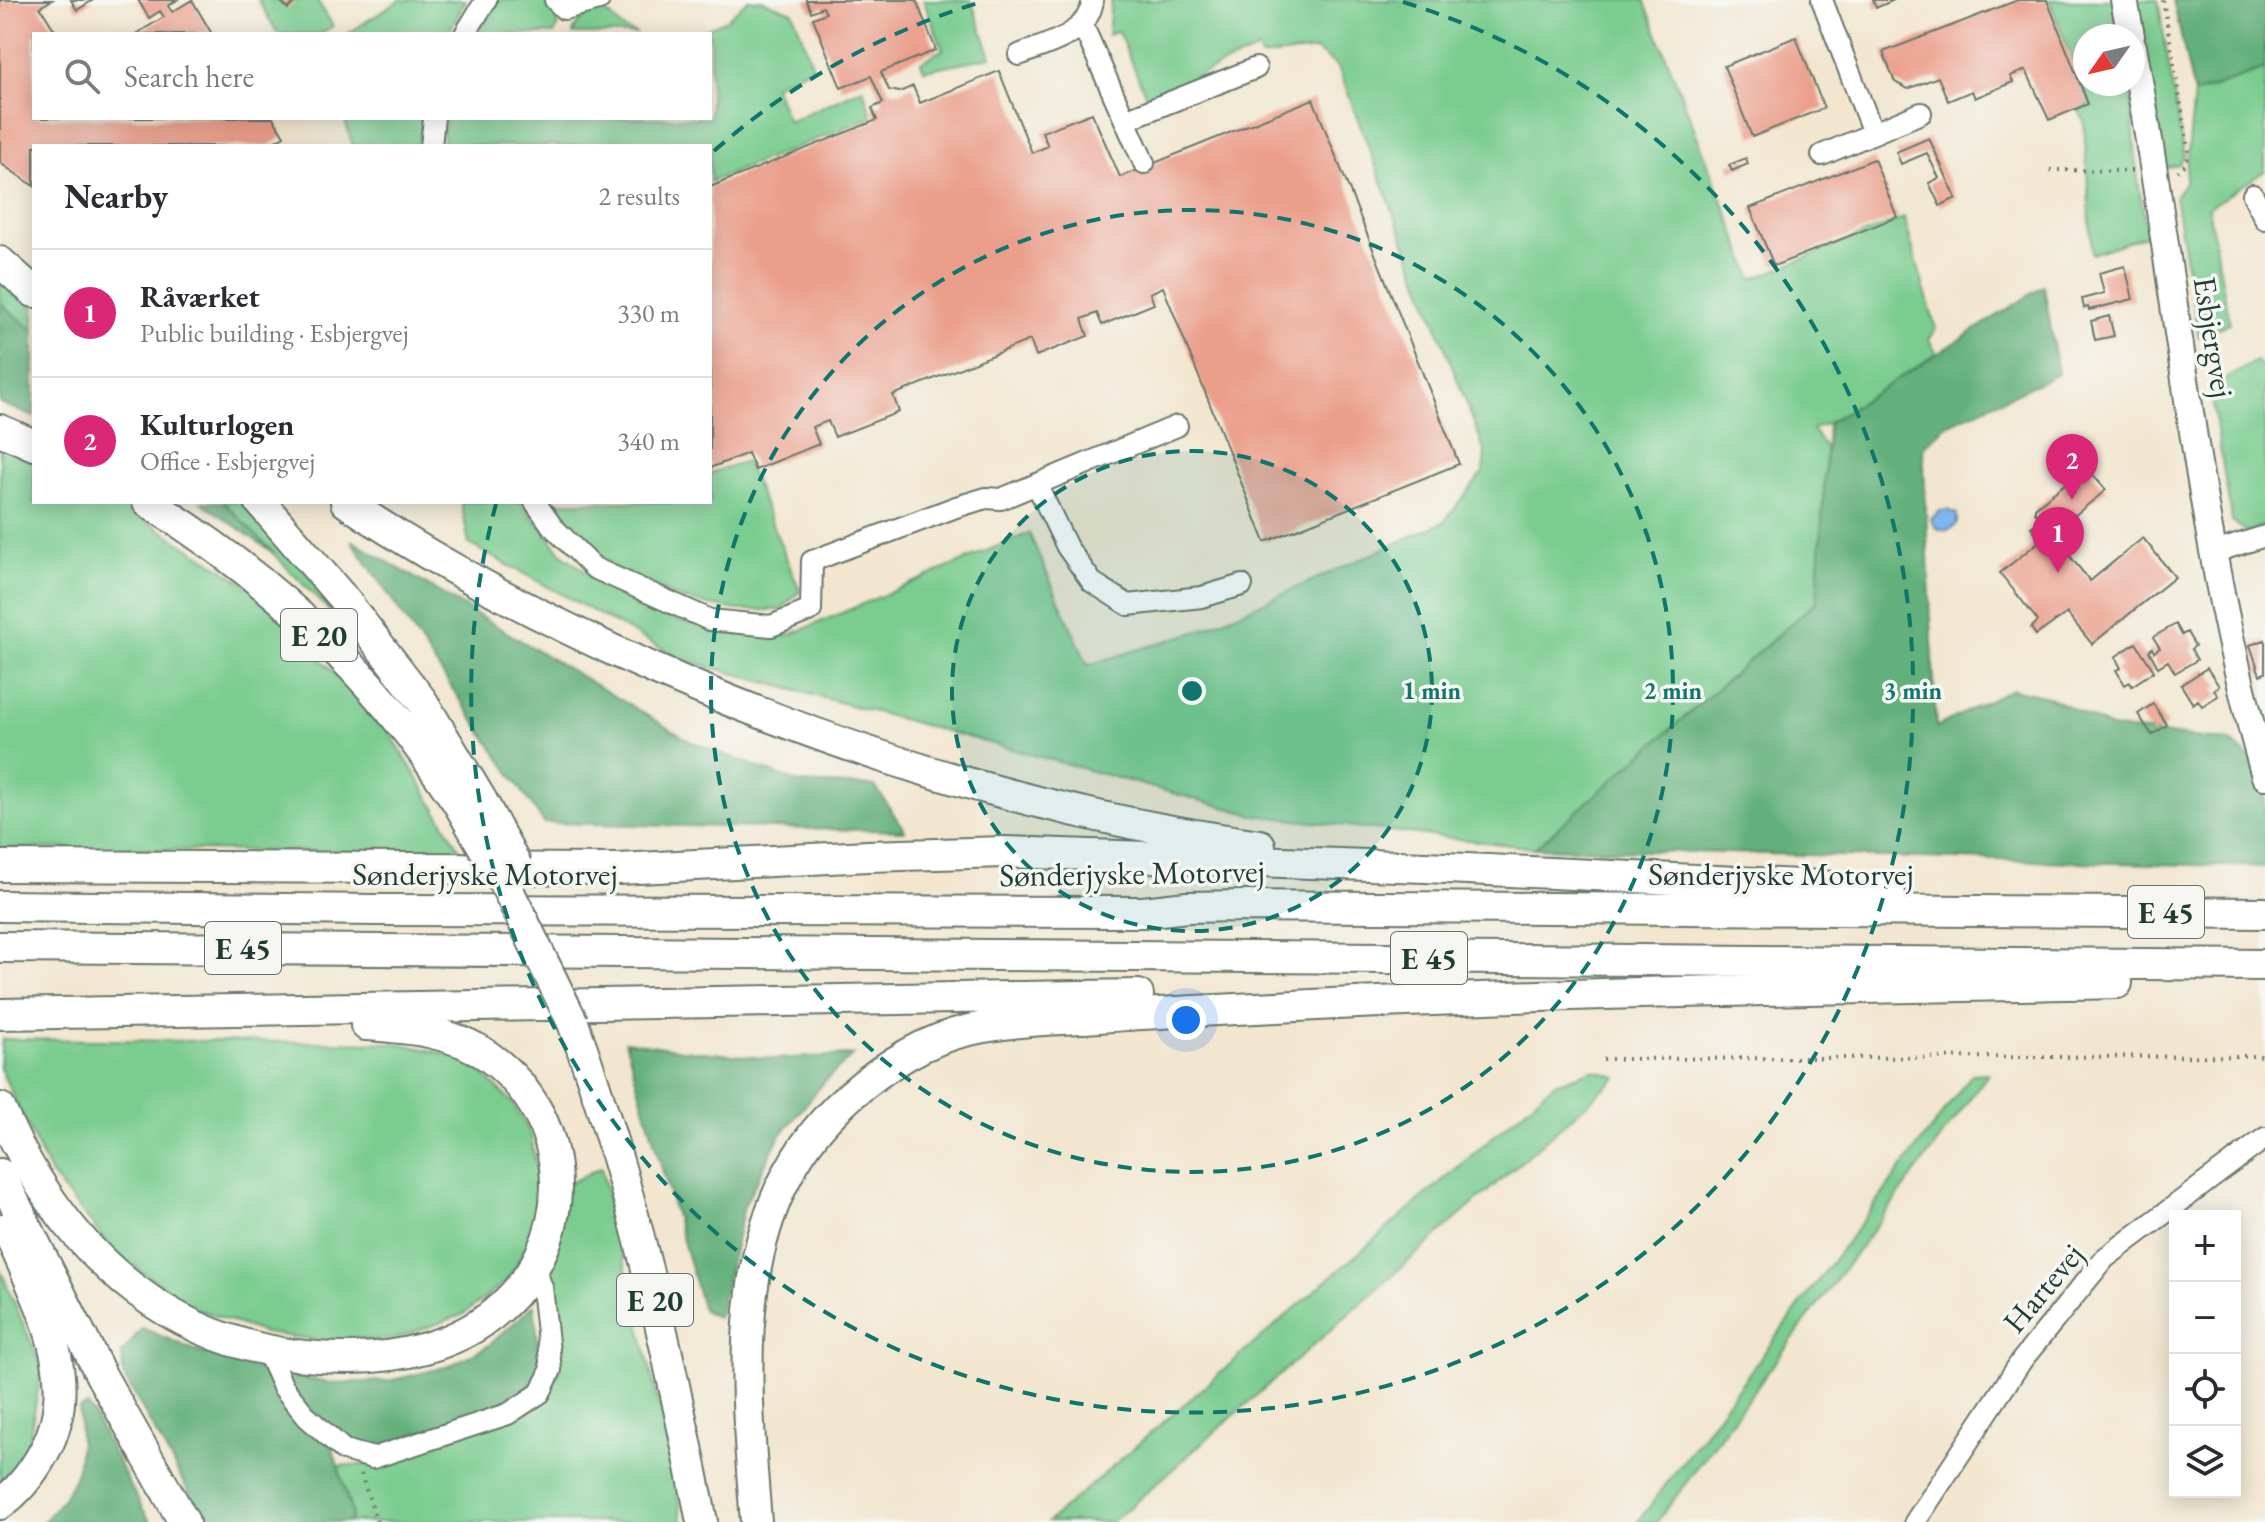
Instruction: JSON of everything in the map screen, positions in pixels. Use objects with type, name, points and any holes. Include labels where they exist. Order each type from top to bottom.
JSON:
[{"type":"highway","points":[[0,244],[32,267]]},
{"type":"highway","points":[[0,260],[32,282]]},
{"type":"highway","points":[[0,260],[32,290]]},
{"type":"highway","points":[[0,430],[32,444]]},
{"type":"highway","name":"E 20","points":[[151,504],[198,533],[279,597],[343,657],[470,801],[529,888],[594,1081],[645,1256],[702,1522]]},
{"type":"highway","points":[[262,504],[342,597],[422,701],[470,801]]},
{"type":"highway","points":[[349,504],[430,554],[557,624],[679,680],[804,731],[1020,797],[1120,821],[1225,840],[1425,867]]},
{"type":"highway","points":[[0,866],[619,869],[1005,852],[1425,867],[1820,886],[2067,911]]},
{"type":"highway","name":"Sønderjyske Motorvej","points":[[0,906],[1127,912],[1241,906],[2265,913]]},
{"type":"highway","name":"E 45","points":[[0,947],[2265,965]]},
{"type":"highway","points":[[756,1522],[748,1428],[747,1341],[752,1283],[764,1225],[780,1187],[804,1146],[835,1109],[872,1077],[913,1052],[954,1034],[1030,1021],[1445,998],[2265,979]]},
{"type":"highway","points":[[0,1014],[1254,993],[1445,998]]},
{"type":"highway","points":[[0,1108],[15,1141],[58,1212],[102,1262],[136,1290],[178,1317],[217,1335],[266,1349],[325,1358],[398,1355],[455,1337],[492,1315],[513,1296],[534,1268],[546,1243],[556,1204],[557,1177],[547,1130],[524,1090],[488,1056],[464,1042],[405,1028],[197,1011]]},
{"type":"highway","points":[[0,1174],[102,1377],[184,1522]]},
{"type":"highway","points":[[0,1211],[51,1334],[60,1369],[60,1404],[51,1439],[34,1471],[0,1504]]},
{"type":"main road","points":[[2124,0],[2129,24]]},
{"type":"main road","name":"Esbjergvej","points":[[2141,96],[2215,552],[2244,704],[2265,776]]},
{"type":"street","points":[[466,32],[486,0]]},
{"type":"street","points":[[555,0],[564,9],[599,0]]},
{"type":"street","points":[[1019,55],[1083,26],[1092,10],[1093,0]]},
{"type":"street","points":[[1822,0],[1873,133]]},
{"type":"street","points":[[1083,26],[1144,163]]},
{"type":"street","points":[[1125,120],[1256,68]]},
{"type":"street","points":[[1822,155],[1921,113]]},
{"type":"street","points":[[431,144],[434,120]]},
{"type":"street","points":[[2253,195],[2265,219]]},
{"type":"street","points":[[536,504],[552,526],[594,568],[710,620],[771,626],[811,610],[812,561],[956,507],[986,498],[1001,499],[1177,426]]},
{"type":"street","points":[[1037,485],[1067,547],[1092,582],[1128,605],[1202,597],[1242,585]]},
{"type":"street","points":[[2215,552],[2265,536]]},
{"type":"street","name":"Hartevej","points":[[1915,1522],[2022,1360],[2105,1258],[2265,1138]]},
{"type":"street","points":[[266,1349],[283,1387],[307,1417],[344,1450],[373,1458],[508,1414],[540,1393],[551,1370],[542,1287],[534,1268]]},
{"type":"path","points":[[2050,170],[2177,171],[2186,164],[2189,153],[2163,0]]},
{"type":"path","points":[[1603,1059],[2244,1056],[2265,1059]]},
{"type":"path","points":[[354,1453],[377,1522]]},
{"type":"green space","points":[[258,0],[317,0],[333,26],[323,32],[277,32]]},
{"type":"green space","points":[[400,0],[466,0],[449,32],[350,32]]},
{"type":"green space","points":[[497,0],[543,0],[558,13],[555,32],[478,32]]},
{"type":"green space","points":[[748,0],[761,0],[793,12],[813,67],[774,85],[788,122],[863,88],[872,117],[712,181],[712,144],[442,144],[446,120],[712,120],[712,32],[699,32],[726,20]]},
{"type":"green space","points":[[923,0],[971,0],[991,57],[924,70],[921,62],[943,49]]},
{"type":"green space","points":[[1111,0],[1644,0],[1753,279],[1904,218],[1936,329],[1929,340],[1937,354],[1828,423],[1812,429],[1827,450],[1817,601],[1535,848],[1253,815],[681,659],[469,544],[461,504],[523,504],[563,555],[608,587],[678,621],[759,635],[790,635],[1029,533],[1088,665],[1201,630],[1444,522],[1483,472],[1485,452],[1338,67],[1316,50],[1261,57],[1258,49],[1147,98],[1118,31],[1108,35]]},
{"type":"green space","points":[[2049,0],[2113,0],[2118,24],[2073,24],[2073,61]]},
{"type":"green space","points":[[2135,0],[2158,0],[2184,156],[2179,165],[2167,167],[2145,52],[2145,24],[2140,24]]},
{"type":"green space","points":[[2173,0],[2265,0],[2265,69],[2194,94]]},
{"type":"green space","points":[[603,9],[624,29],[632,32],[574,32],[584,17]]},
{"type":"green space","points":[[2265,69],[2265,171],[2208,208],[2230,323],[2199,337],[2175,197],[2185,182],[2194,94]]},
{"type":"green space","points":[[2087,96],[2131,96],[2137,174],[2147,235],[2092,254],[2084,121],[2079,110],[2090,104]]},
{"type":"green space","points":[[345,120],[423,120],[418,144],[352,144]]},
{"type":"green space","points":[[0,280],[32,305],[32,329],[0,303]]},
{"type":"green space","points":[[2044,286],[2058,374],[1947,425],[1923,448],[1936,727],[2012,689],[2049,697],[2111,728],[2231,741],[2265,772],[2265,867],[1535,848],[1817,601],[1828,423]]},
{"type":"green space","points":[[0,303],[32,329],[32,416],[0,403]]},
{"type":"green space","points":[[2256,361],[2265,369],[2265,525],[2247,532],[2232,521],[2210,388]]},
{"type":"green space","points":[[0,446],[32,461],[32,504],[120,504],[252,588],[386,726],[462,853],[0,848]]},
{"type":"green space","points":[[746,461],[800,591],[781,610],[737,610],[684,600],[623,574],[577,536],[553,504],[712,504],[712,472]]},
{"type":"green space","points":[[204,504],[225,504],[275,554]]},
{"type":"green space","points":[[225,504],[249,504],[388,671]]},
{"type":"green space","points":[[351,540],[692,742],[799,783],[875,786],[905,831],[544,823]]},
{"type":"green space","points":[[2,1039],[398,1043],[467,1059],[513,1103],[531,1135],[538,1180],[536,1232],[507,1281],[462,1315],[394,1339],[333,1342],[264,1333],[191,1307],[116,1253],[51,1175],[0,1068]]},
{"type":"green space","points":[[625,1041],[775,1059],[853,1055],[824,1082],[779,1137],[744,1206],[718,1318],[703,1310]]},
{"type":"green space","points":[[1593,1070],[1617,1077],[1131,1506],[1111,1522],[1048,1522],[1555,1083]]},
{"type":"green space","points":[[1989,1073],[1657,1522],[1638,1522],[1972,1074]]},
{"type":"green space","points":[[601,1167],[670,1450],[682,1522],[350,1522],[352,1514],[338,1466],[377,1464],[535,1408],[559,1371],[549,1280],[568,1184]]},
{"type":"green space","points":[[0,1269],[42,1368],[27,1451],[0,1483]]},
{"type":"green space","points":[[534,1305],[541,1368],[529,1389],[509,1400],[383,1446],[365,1446],[341,1438],[333,1449],[352,1514],[350,1522],[206,1522],[123,1375],[122,1353],[142,1328],[197,1351],[256,1369],[330,1383],[389,1381],[449,1366],[488,1346]]},
{"type":"green space","points":[[88,1405],[151,1522],[43,1522],[72,1483],[79,1457],[79,1409]]},
{"type":"water","points":[[1940,511],[1957,514],[1957,524],[1942,530],[1931,519]]},
{"type":"building","points":[[0,0],[52,0],[40,7],[56,32],[32,32],[32,120],[274,120],[284,136],[270,144],[32,144],[32,185],[0,163]]},
{"type":"building","points":[[71,0],[93,0],[77,10]]},
{"type":"building","points":[[138,0],[177,0],[168,6],[172,12],[192,0],[211,32],[139,32],[164,17],[160,11],[149,18]]},
{"type":"building","points":[[279,0],[291,0],[294,3],[288,9]]},
{"type":"building","points":[[806,0],[916,0],[936,50],[881,72],[889,90],[900,92],[913,86],[920,103],[999,71],[1032,153],[1048,146],[1042,132],[1092,113],[1120,177],[1313,99],[1459,464],[1265,542],[1163,287],[1150,293],[1154,304],[1102,325],[1097,313],[1082,319],[1088,336],[1036,356],[1030,340],[893,395],[899,412],[835,437],[828,421],[812,427],[819,444],[755,470],[748,453],[712,467],[712,186],[877,120],[872,108],[883,103],[871,76],[841,88],[813,18],[826,13],[823,7],[811,12]]},
{"type":"building","points":[[1873,0],[1894,0],[1876,8]]},
{"type":"building","points":[[2018,0],[2047,0],[2073,66],[2073,96],[2085,96],[2088,104],[2049,120],[2026,70],[2010,76],[2013,82],[1975,98],[1972,91],[1948,101],[1938,77],[1908,89],[1895,82],[1883,52]]},
{"type":"building","points":[[1796,37],[1824,108],[1752,137],[1724,66]]},
{"type":"building","points":[[1929,138],[1956,198],[1940,206],[1929,183],[1939,178],[1927,153],[1901,164],[1896,152]]},
{"type":"building","points":[[1746,158],[1748,164],[1732,171],[1729,165]]},
{"type":"building","points":[[1874,159],[1897,217],[1774,266],[1750,208]]},
{"type":"building","points":[[2125,266],[2133,299],[2089,310],[2088,307],[2084,308],[2082,299],[2104,293],[2099,273]]},
{"type":"building","points":[[2109,316],[2114,336],[2095,340],[2091,321]]},
{"type":"building","points":[[2086,467],[2106,490],[2052,534],[2090,581],[2143,538],[2175,577],[2092,644],[2067,613],[2036,635],[2031,628],[2038,621],[2000,573],[2041,540],[2031,527],[2041,520],[2035,508]]},
{"type":"building","points":[[2176,624],[2182,635],[2187,632],[2195,646],[2191,649],[2197,660],[2175,673],[2168,661],[2158,667],[2149,651],[2160,648],[2153,637]]},
{"type":"building","points":[[2265,640],[2265,673],[2260,675],[2250,645]]},
{"type":"building","points":[[2136,643],[2154,671],[2132,686],[2130,682],[2125,685],[2116,670],[2121,668],[2115,657]]},
{"type":"building","points":[[2207,668],[2219,686],[2214,690],[2218,696],[2202,706],[2198,700],[2193,704],[2181,685]]},
{"type":"building","points":[[2153,704],[2167,725],[2152,735],[2138,714]]},
{"type":"place","name":"Kulturlogen","points":[[2072,500]]},
{"type":"place","name":"Råværket","points":[[2058,573]]}]
